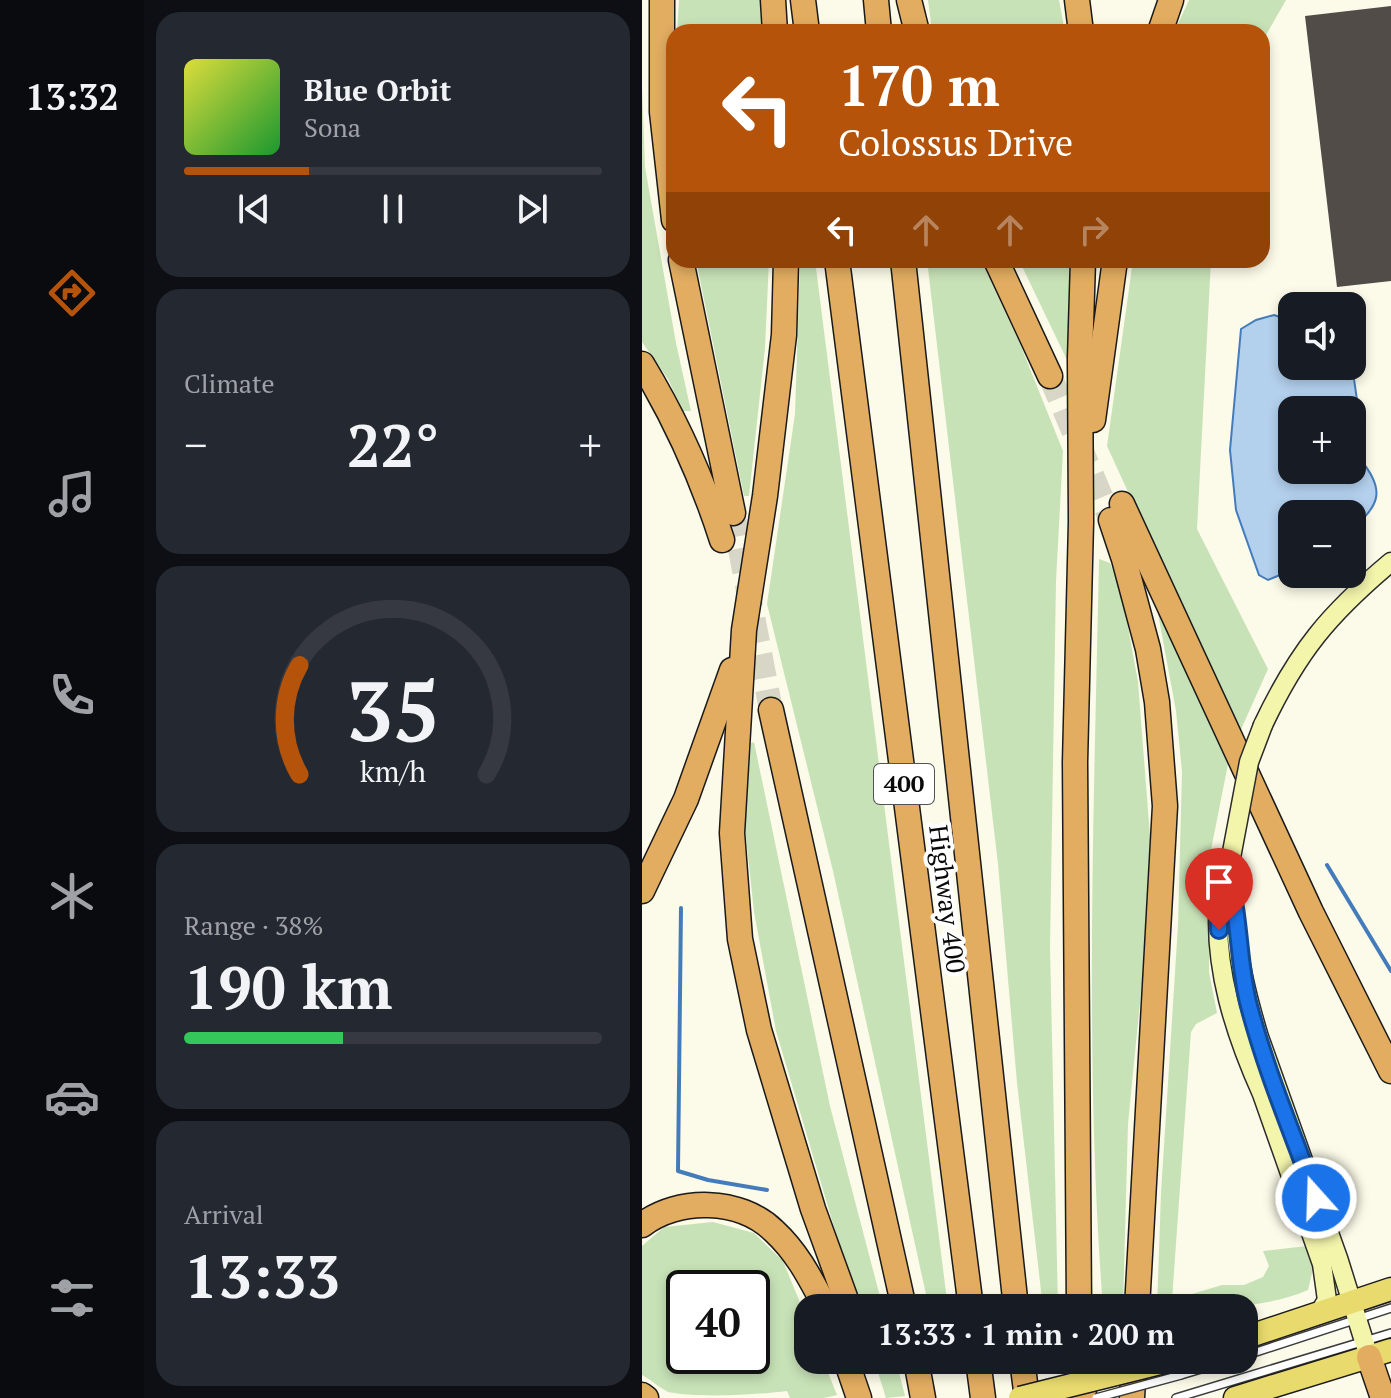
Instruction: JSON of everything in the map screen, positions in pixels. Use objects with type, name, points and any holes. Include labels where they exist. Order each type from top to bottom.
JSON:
[{"type":"highway","points":[[662,0],[662,112],[666,148]]},
{"type":"highway","points":[[773,0],[774,24]]},
{"type":"highway","points":[[803,0],[806,24]]},
{"type":"highway","points":[[876,0],[878,24]]},
{"type":"highway","points":[[909,0],[915,24]]},
{"type":"highway","points":[[1077,0],[1080,24]]},
{"type":"highway","points":[[1163,24],[1171,0]]},
{"type":"highway","points":[[683,268],[733,513]]},
{"type":"highway","points":[[786,268],[784,335],[765,496],[744,630],[732,833],[740,939],[759,1030],[813,1209],[844,1294]]},
{"type":"highway","name":"Highway 400","points":[[838,268],[969,1294]]},
{"type":"highway","name":"Highway 400","points":[[904,268],[1014,1294]]},
{"type":"highway","points":[[1000,268],[1050,376]]},
{"type":"highway","points":[[1079,1294],[1075,762],[1083,268]]},
{"type":"highway","points":[[1081,522],[1114,268]]},
{"type":"highway","points":[[642,364],[678,427],[722,540]]},
{"type":"highway","points":[[1139,1294],[1165,806],[1157,702],[1116,512],[1391,1071]]},
{"type":"highway","points":[[642,891],[690,789],[744,630]]},
{"type":"highway","points":[[771,710],[901,1294]]},
{"type":"highway","points":[[642,1225],[656,1215],[681,1206],[707,1205],[741,1211],[772,1228],[801,1261],[819,1294]]},
{"type":"highway","points":[[1375,1349],[1383,1398]]},
{"type":"highway","points":[[851,1374],[859,1398]]},
{"type":"highway","points":[[867,1374],[873,1398]]},
{"type":"highway","points":[[919,1374],[923,1398]]},
{"type":"highway","points":[[980,1374],[983,1398]]},
{"type":"highway","points":[[1024,1374],[1027,1398]]},
{"type":"highway","points":[[1083,1374],[1084,1398]]},
{"type":"highway","points":[[1132,1398],[1133,1374]]},
{"type":"highway","points":[[1149,1374],[1150,1398]]},
{"type":"main road","points":[[1258,1334],[1318,1315],[1356,1312],[1391,1289]]},
{"type":"main road","points":[[1235,1398],[1375,1349]]},
{"type":"main road","points":[[1020,1398],[1146,1374]]},
{"type":"street","points":[[1375,1349],[1330,1261],[1248,1001],[1228,872],[1249,762],[1280,689],[1310,643],[1349,598],[1391,562]]},
{"type":"street","points":[[1318,1315],[1327,1300],[1330,1261]]},
{"type":"lane","points":[[1258,1350],[1356,1312],[1391,1308]]},
{"type":"lane","points":[[1180,1397],[1375,1349],[1391,1333]]},
{"type":"lane","points":[[1096,1398],[1161,1374]]},
{"type":"green space","points":[[679,0],[760,0],[762,24],[678,24]]},
{"type":"green space","points":[[928,0],[1059,0],[1064,24],[931,24]]},
{"type":"green space","points":[[1189,0],[1286,0],[1270,28],[1270,24],[1178,24]]},
{"type":"green space","points":[[642,85],[645,167],[691,411],[683,411],[668,379],[642,342]]},
{"type":"green space","points":[[698,268],[769,268],[765,348],[749,496],[744,496]]},
{"type":"green space","points":[[800,268],[816,268],[946,1294],[926,1294],[833,871],[767,604],[795,414]]},
{"type":"green space","points":[[928,268],[985,268],[1020,344],[1063,451],[1056,581],[1050,947],[1058,1294],[1041,1294],[1017,1083],[998,864]]},
{"type":"green space","points":[[1023,268],[1070,268],[1066,358]]},
{"type":"green space","points":[[1132,268],[1211,268],[1197,529],[1268,669],[1239,734],[1107,446]]},
{"type":"green space","points":[[1099,559],[1110,563],[1122,594],[1138,682],[1150,836],[1142,982],[1128,1124],[1123,1294],[1102,1294],[1092,1027]]},
{"type":"green space","points":[[1156,603],[1219,735],[1228,764],[1210,855],[1209,972],[1217,1013],[1196,1024],[1191,1032],[1172,1294],[1157,1294],[1178,925],[1182,772],[1176,711]]},
{"type":"green space","points":[[754,742],[830,1106],[879,1294],[854,1294],[776,1031],[754,912],[745,828],[751,743]]},
{"type":"green space","points":[[713,1222],[754,1233],[783,1261],[797,1294],[794,1294],[794,1374],[829,1374],[837,1395],[790,1398],[787,1391],[680,1394],[668,1392],[642,1375],[642,1246],[664,1227]]},
{"type":"green space","points":[[1307,1246],[1313,1269],[1308,1290],[1258,1303],[1258,1294],[1192,1294],[1222,1285],[1244,1285],[1263,1277],[1269,1266],[1263,1251]]},
{"type":"green space","points":[[878,1374],[900,1374],[905,1396],[886,1398]]},
{"type":"water","points":[[1278,316],[1278,380],[1354,380],[1356,396],[1278,396],[1278,484],[1366,484],[1366,467],[1376,488],[1374,504],[1366,515],[1366,500],[1278,500],[1278,576],[1268,580],[1259,575],[1236,510],[1230,450],[1241,329],[1256,320]]},
{"type":"building","points":[[1391,6],[1391,281],[1337,287],[1305,16]]},
{"type":"waterway","points":[[1327,865],[1391,971]]},
{"type":"waterway","points":[[681,908],[678,1171],[708,1180],[767,1190]]},
{"type":"tunnel","points":[[1050,376],[1111,520]]},
{"type":"tunnel","points":[[733,513],[771,710]]},
{"type":"route","points":[[1219,930],[1219,897],[1228,876],[1234,898],[1237,939],[1248,1001],[1316,1198]]}]
